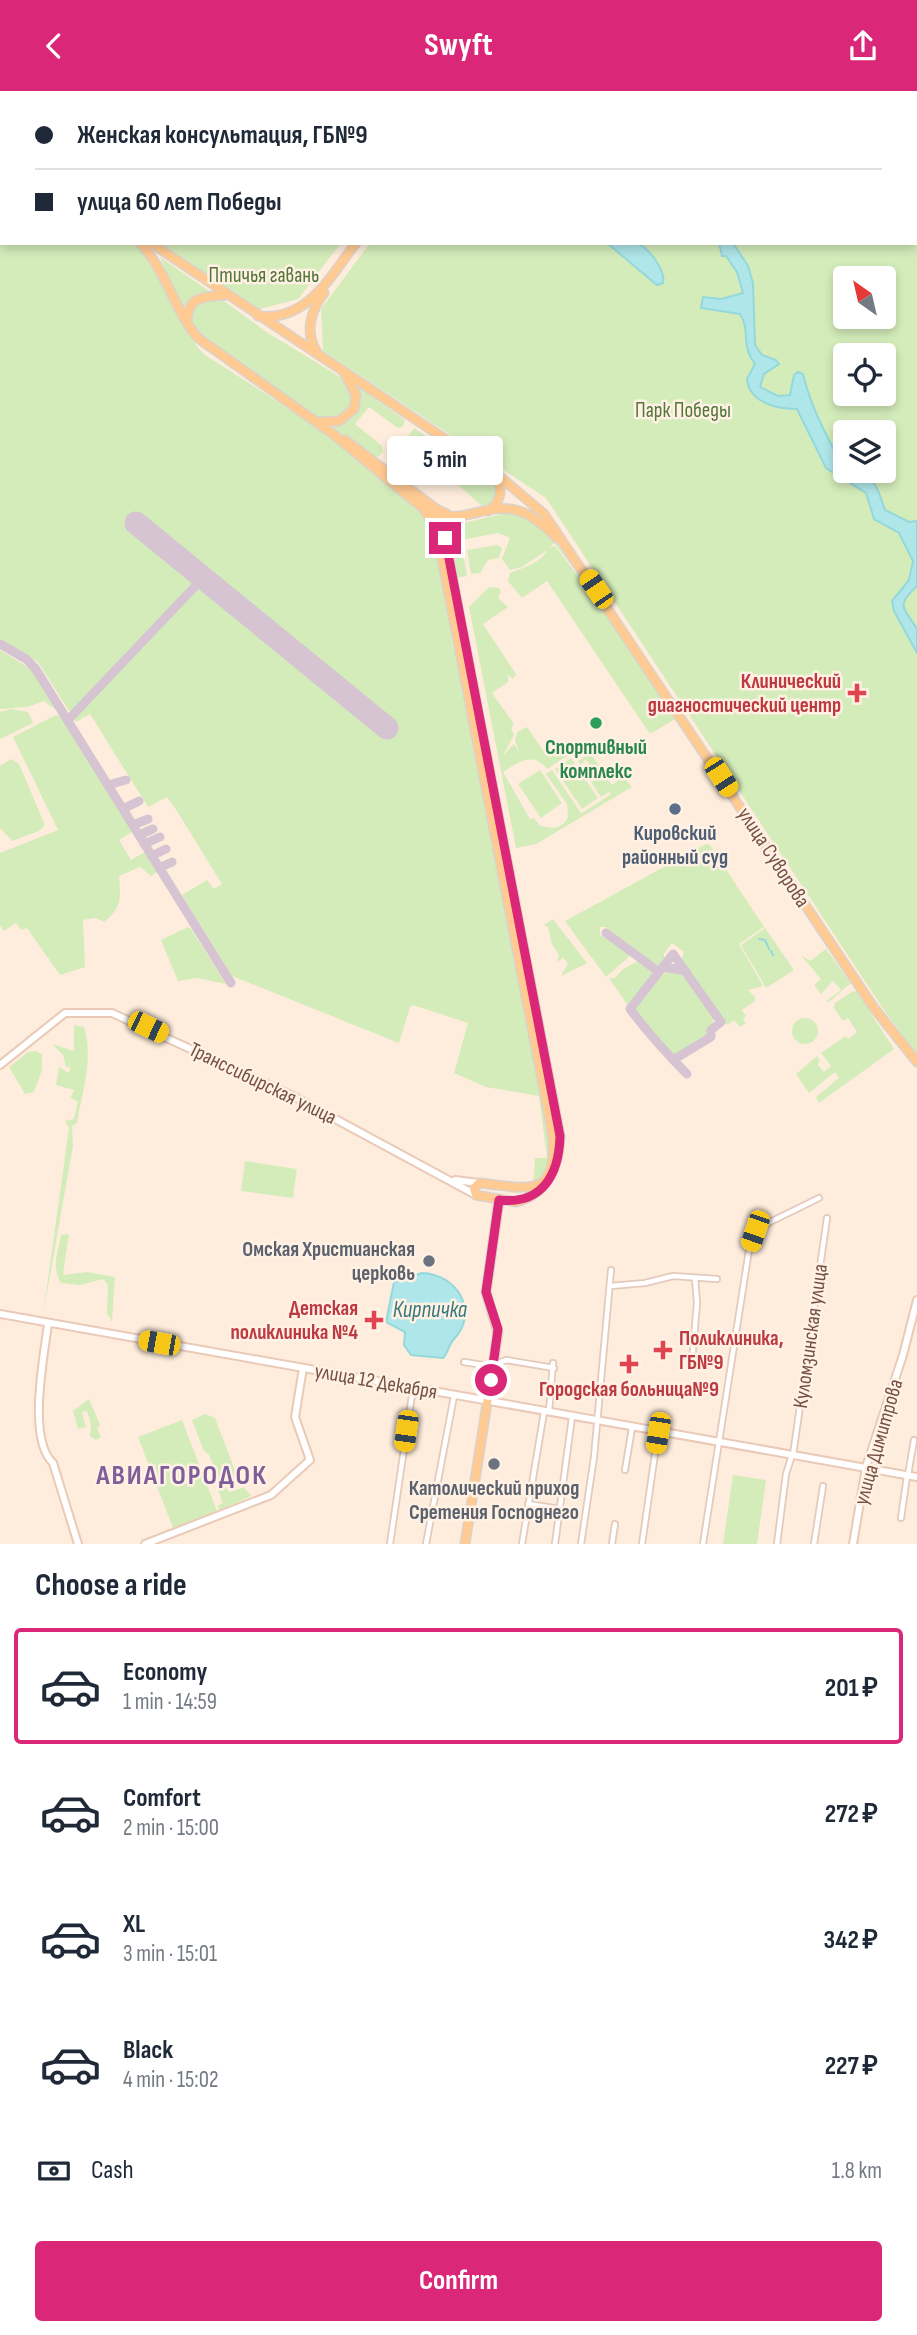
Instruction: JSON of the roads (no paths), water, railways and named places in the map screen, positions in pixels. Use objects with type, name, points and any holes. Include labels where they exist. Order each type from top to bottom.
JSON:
[{"type":"main road","points":[[142,245],[153,260],[187,323],[211,349],[333,434],[424,509],[440,517],[458,518],[509,509],[523,512],[565,545]]},
{"type":"main road","name":"улица Суворова","points":[[154,245],[493,471],[544,514],[631,640],[874,1008],[917,1062]]},
{"type":"main road","points":[[257,316],[293,312],[318,292],[354,245]]},
{"type":"main road","points":[[319,354],[310,335],[312,313],[360,245]]},
{"type":"main road","points":[[187,323],[188,308],[193,302],[205,296],[226,295]]},
{"type":"main road","points":[[310,418],[331,424],[348,416],[354,409],[356,395],[341,369]]},
{"type":"main road","points":[[333,434],[355,445],[436,509],[458,518]]},
{"type":"main road","points":[[486,512],[497,505],[500,492],[493,471]]},
{"type":"main road","points":[[424,509],[435,525],[448,574],[546,1080],[560,1136],[556,1165],[547,1184],[522,1200],[499,1200],[476,1195],[474,1188],[479,1183]]},
{"type":"main road","points":[[448,574],[445,532],[458,518]]},
{"type":"main road","name":"Транссибирская улица","points":[[0,1065],[65,1013],[112,1013],[291,1095],[453,1180],[476,1195]]},
{"type":"main road","points":[[453,1180],[520,1188],[540,1185],[551,1166],[553,1137],[546,1080]]},
{"type":"main road","points":[[520,1188],[524,1194],[522,1200]]},
{"type":"main road","points":[[465,1544],[498,1329],[486,1292],[499,1200]]},
{"type":"main road","name":"улица Димитрова","points":[[853,1544],[866,1467],[903,1355],[917,1300]]},
{"type":"main road","name":"улица 12 Декабря","points":[[0,1314],[917,1477]]},
{"type":"main road","points":[[48,1324],[39,1389],[39,1416],[46,1452],[53,1462],[78,1544]]},
{"type":"main road","points":[[145,1544],[262,1499],[279,1489],[310,1460],[295,1417],[303,1368]]},
{"type":"street","points":[[702,1544],[743,1283],[755,1231],[819,1198]]},
{"type":"street","name":"Куломзинская улица","points":[[777,1544],[786,1474],[793,1455],[827,1218]]},
{"type":"street","points":[[582,1544],[598,1422],[611,1270]]},
{"type":"street","points":[[611,1286],[645,1283],[673,1276],[717,1279]]},
{"type":"street","points":[[692,1361],[697,1303],[695,1277]]},
{"type":"street","points":[[464,1362],[493,1366],[508,1359],[553,1365],[522,1544]]},
{"type":"street","points":[[390,1544],[413,1388]]},
{"type":"street","points":[[426,1544],[454,1396]]},
{"type":"street","points":[[555,1544],[572,1417]]},
{"type":"street","points":[[625,1470],[632,1428]]},
{"type":"street","points":[[642,1544],[658,1433]]},
{"type":"street","points":[[901,1518],[914,1440]]},
{"type":"street","points":[[814,1544],[823,1486]]},
{"type":"street","points":[[528,1504],[560,1509]]},
{"type":"street","points":[[612,1544],[615,1524]]},
{"type":"water","points":[[609,245],[641,245],[651,254],[662,272],[663,283],[657,285]]},
{"type":"water","points":[[719,245],[734,245],[748,266],[753,283],[755,345],[762,355],[776,360],[779,364],[764,374],[760,387],[778,396],[790,395],[794,375],[798,372],[803,374],[816,412],[833,448],[833,472],[826,468],[797,409],[773,406],[753,394],[747,379],[755,364],[748,351],[745,326],[740,314],[701,308],[703,297],[721,299],[743,293],[737,272],[726,256],[722,256]]},
{"type":"water","points":[[850,483],[873,483],[885,510],[909,522],[917,521],[917,586],[906,599],[904,607],[917,629],[917,653],[894,611],[892,601],[909,580],[913,561],[899,533],[874,519],[866,493]]},
{"type":"water","name":"Кирпичка","points":[[422,1273],[434,1275],[454,1287],[465,1307],[462,1328],[443,1358],[411,1355],[404,1345],[405,1332],[386,1322],[394,1282]]},
{"type":"waterway","points":[[759,939],[765,940],[769,949]]},
{"type":"waterway","points":[[771,951],[773,955]]},
{"type":"place","name":"Клинический диагностический центр","points":[[857,693]]},
{"type":"place","name":"Спортивный комплекс","points":[[596,723]]},
{"type":"place","name":"Кировский районный суд","points":[[675,809]]},
{"type":"place","name":"Омская Христианская церковь","points":[[429,1261]]},
{"type":"place","name":"Детская поликлиника №4","points":[[374,1320]]},
{"type":"place","name":"Поликлиника, ГБ№9","points":[[663,1350]]},
{"type":"place","name":"Городская больница№9","points":[[629,1364]]},
{"type":"place","name":"Католический приход Сретения Господнего","points":[[494,1464]]},
{"type":"district","name":"АВИАГОРОДОК","points":[[182,1474]]},
{"type":"park label","name":"Птичья гавань","points":[[264,275]]},
{"type":"park label","name":"Парк Победы","points":[[683,410]]}]
